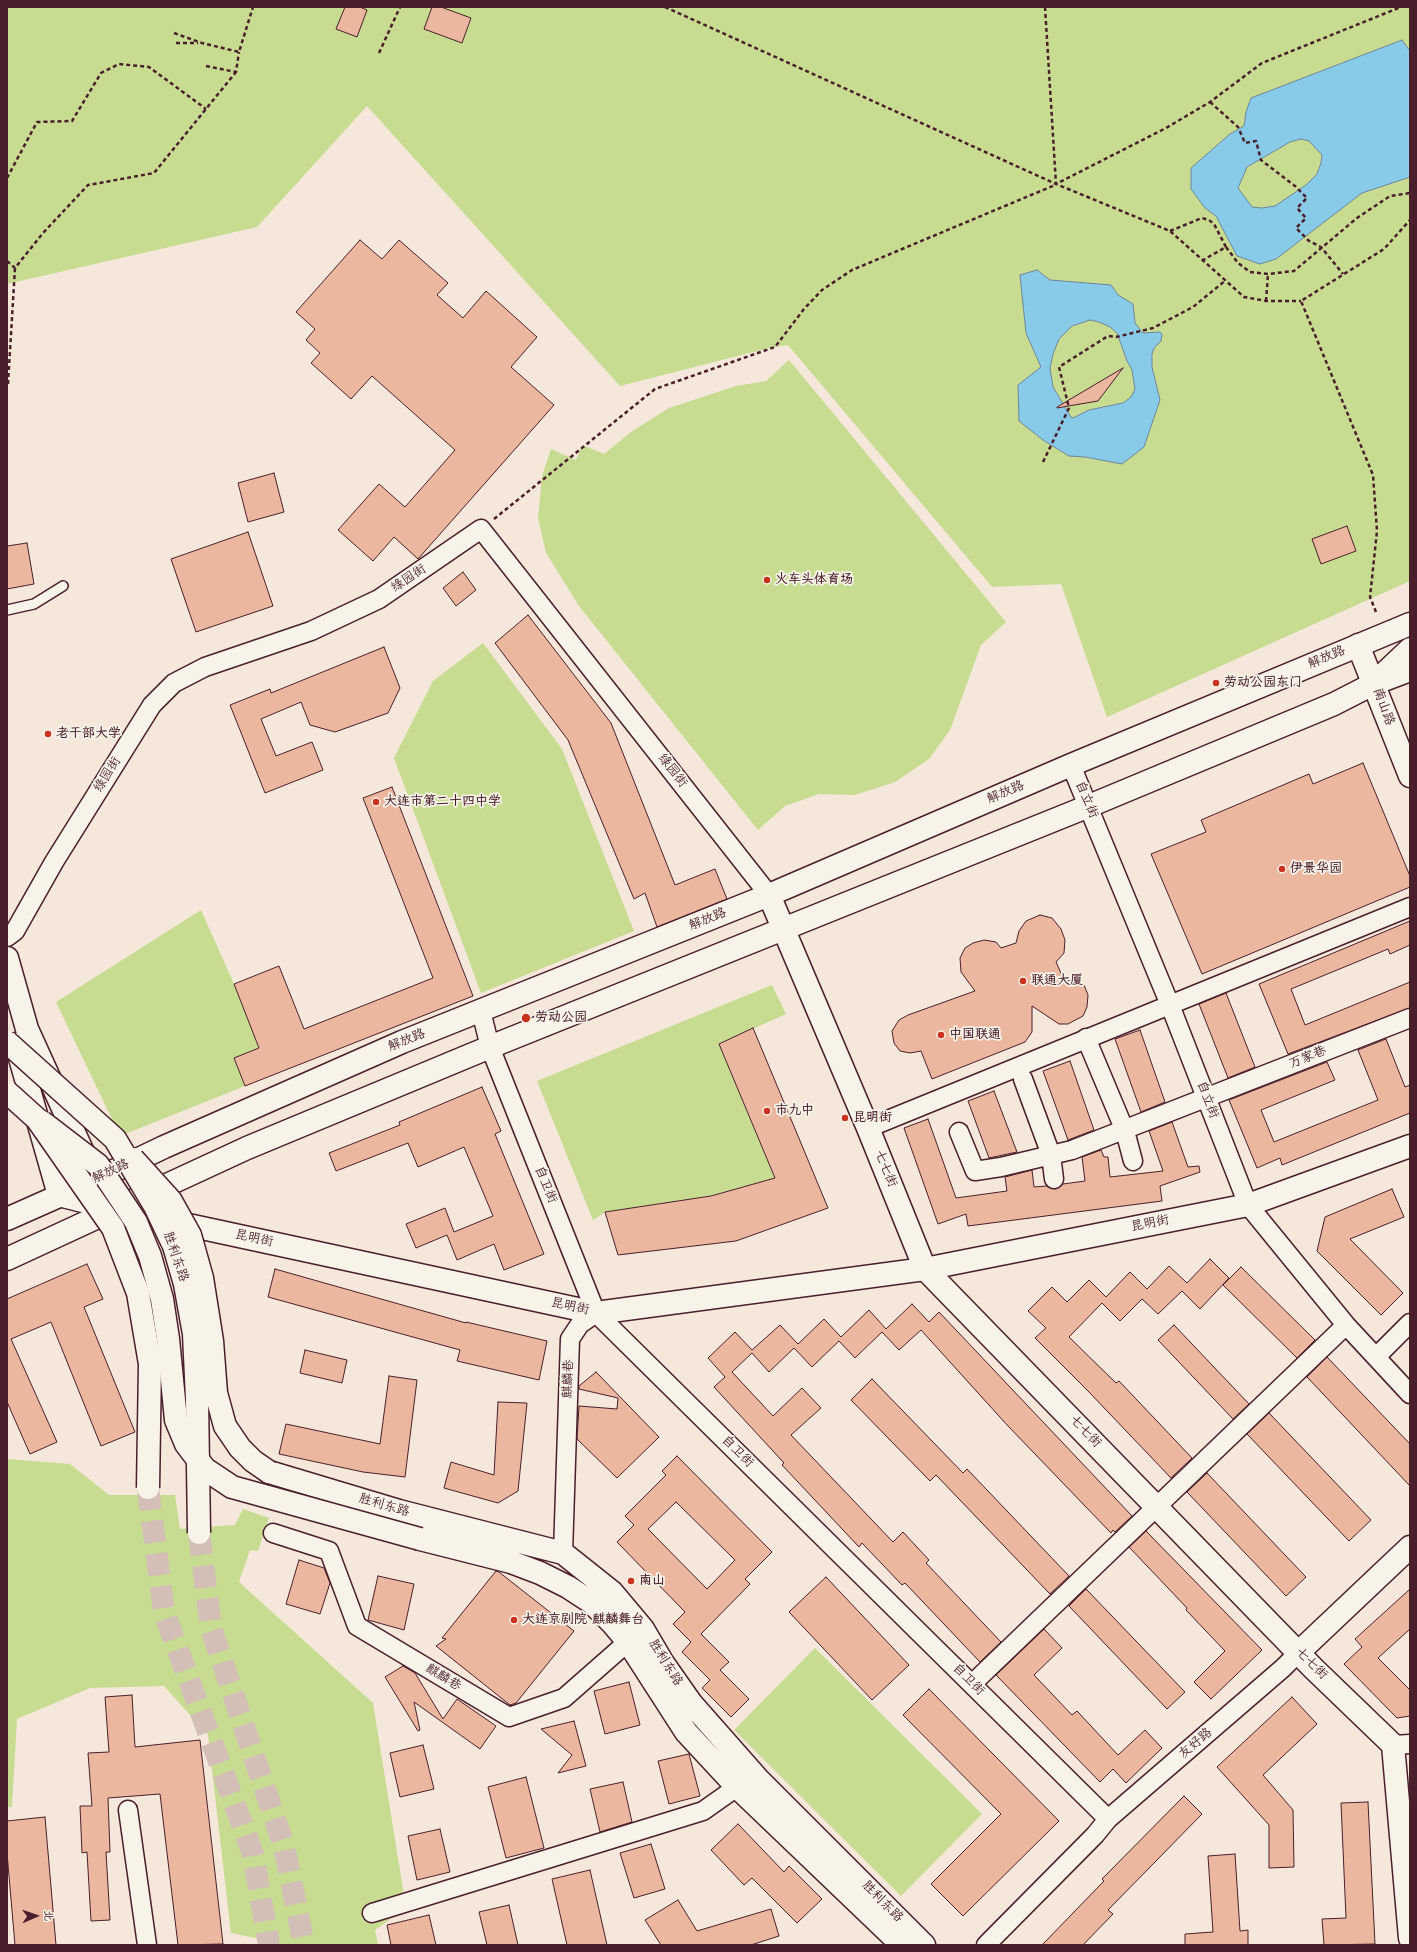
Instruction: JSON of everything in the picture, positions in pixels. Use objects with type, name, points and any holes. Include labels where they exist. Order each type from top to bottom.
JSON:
[{"type":"main road","name":"解放路","points":[[7,1219],[95,1180],[164,1147],[395,1045],[769,895],[1071,765],[1410,624]]},
{"type":"main road","points":[[1358,645],[1374,684]]},
{"type":"main road","name":"南山路","points":[[1410,649],[1374,684],[1406,752],[1410,776]]},
{"type":"main road","points":[[7,1259],[247,1148],[490,1047],[1089,806],[1334,704],[1374,684],[1410,670]]},
{"type":"main road","name":"七七街","points":[[769,895],[868,1128],[925,1269],[1299,1652],[1402,1744],[1410,1938]]},
{"type":"main road","points":[[7,958],[13,1028],[59,1195]]},
{"type":"main road","points":[[13,1028],[95,1180]]},
{"type":"main road","name":"胜利东路","points":[[13,1028],[171,1201],[190,1235],[202,1278],[212,1341],[216,1394],[225,1426],[240,1448],[253,1461],[269,1472],[399,1511],[563,1553],[612,1592],[636,1635],[663,1664],[691,1703],[758,1779],[924,1945]]},
{"type":"main road","points":[[7,1092],[37,1119],[98,1165],[136,1222],[150,1256],[162,1299],[168,1339],[176,1420],[186,1444],[205,1469],[232,1487],[420,1539],[512,1562],[547,1576],[568,1587],[591,1602],[612,1623],[636,1635],[686,1732],[737,1787],[902,1945]]},
{"type":"main road","points":[[37,1119],[113,1228],[138,1293],[150,1364],[148,1488]]},
{"type":"main road","name":"胜利东路","points":[[115,1139],[147,1193],[174,1246],[185,1284],[194,1334],[197,1400],[199,1533]]},
{"type":"main road","name":"昆明街","points":[[59,1195],[114,1209],[596,1313],[925,1269],[1248,1205],[1410,1146]]},
{"type":"main road","name":"友好路","points":[[1299,1652],[1410,1546]]},
{"type":"street","name":"绿园街","points":[[11,934],[152,705],[174,683],[205,667],[312,631],[379,599],[481,529],[769,895]]},
{"type":"street","name":"自立街","points":[[1071,765],[1170,1005],[1248,1205],[1346,1325],[1410,1394]]},
{"type":"street","points":[[868,1128],[1410,906]]},
{"type":"street","name":"自卫街","points":[[481,1011],[490,1047],[596,1313],[1108,1819]]},
{"type":"street","name":"万家巷","points":[[959,1132],[975,1170],[1000,1167],[1072,1150],[1410,1018]]},
{"type":"street","points":[[1086,1038],[1125,1130],[1133,1162]]},
{"type":"street","points":[[1023,1079],[1052,1155],[1054,1179]]},
{"type":"street","name":"麒麟巷","points":[[563,1553],[570,1339],[580,1324],[596,1313]]},
{"type":"street","points":[[1376,1357],[1410,1323]]},
{"type":"street","points":[[972,1684],[1346,1325]]},
{"type":"street","name":"麒麟巷","points":[[273,1533],[329,1551],[356,1626],[510,1717],[564,1698],[636,1635]]},
{"type":"street","name":"友好路","points":[[986,1945],[1095,1836],[1108,1819],[1283,1668],[1299,1652]]},
{"type":"street","points":[[372,1913],[703,1812],[737,1787],[758,1779]]},
{"type":"street","points":[[128,1810],[147,1945]]},
{"type":"lane","points":[[7,610],[34,604],[63,586]]},
{"type":"path","points":[[8,384],[15,268],[43,233],[88,185],[154,173],[236,72],[239,52],[253,7]]},
{"type":"path","points":[[379,53],[400,7]]},
{"type":"path","points":[[665,7],[1056,184],[1170,231],[1244,297],[1266,301],[1301,301],[1384,249],[1410,220]]},
{"type":"path","points":[[1045,7],[1056,184]]},
{"type":"path","points":[[481,529],[655,389],[775,347],[804,309],[822,290],[852,270],[1056,184],[1166,128],[1210,102],[1262,63],[1401,7]]},
{"type":"path","points":[[174,33],[202,43],[239,52]]},
{"type":"path","points":[[176,43],[202,43]]},
{"type":"path","points":[[7,178],[37,122],[72,121],[101,73],[119,64],[149,67],[206,109]]},
{"type":"path","points":[[206,66],[236,72]]},
{"type":"path","points":[[1210,102],[1238,127],[1245,143],[1256,141],[1261,160],[1295,186],[1307,198],[1297,208],[1306,218],[1296,228],[1309,241],[1321,247],[1343,274]]},
{"type":"path","points":[[1170,231],[1202,218],[1209,220],[1214,224],[1226,246],[1238,263],[1250,272],[1268,274],[1294,271],[1357,218],[1390,196],[1410,193]]},
{"type":"path","points":[[1203,260],[1226,246]]},
{"type":"path","points":[[7,261],[15,268]]},
{"type":"path","points":[[1266,301],[1268,274]]},
{"type":"path","points":[[1043,462],[1069,408],[1059,367],[1108,336],[1116,337],[1153,328],[1192,307],[1226,280]]},
{"type":"path","points":[[1301,301],[1373,475],[1377,531],[1370,597],[1376,612]]},
{"type":"green space","points":[[7,7],[1410,7],[1410,581],[1107,717],[1061,584],[992,587],[788,345],[769,348],[620,386],[367,106],[257,227],[7,284]]},
{"type":"green space","name":"火车头体育场","points":[[789,360],[1006,622],[981,645],[950,730],[929,759],[895,782],[855,795],[819,794],[785,806],[758,830],[579,606],[546,553],[538,518],[542,476],[551,449],[576,460],[582,445],[604,454],[631,432],[669,408],[736,386],[766,381]]},
{"type":"green space","points":[[483,643],[562,749],[634,931],[481,993],[394,758],[433,681]]},
{"type":"green space","points":[[201,910],[234,984],[259,1048],[234,1058],[245,1086],[120,1136],[56,1002]]},
{"type":"green space","points":[[772,985],[786,1014],[719,1044],[775,1178],[711,1196],[605,1212],[593,1220],[537,1081]]},
{"type":"green space","points":[[7,1459],[70,1464],[109,1495],[175,1495],[180,1529],[235,1525],[243,1509],[269,1518],[258,1551],[250,1550],[239,1582],[373,1703],[406,1908],[375,1930],[378,1945],[266,1945],[265,1940],[231,1933],[208,1735],[164,1686],[90,1688],[17,1719],[12,1807],[7,1807]]},
{"type":"green space","points":[[815,1648],[982,1814],[901,1896],[734,1730]]},
{"type":"water","points":[[1402,40],[1410,51],[1410,177],[1362,193],[1276,259],[1260,264],[1237,256],[1216,216],[1205,208],[1191,189],[1191,168],[1230,134],[1244,126],[1246,112],[1251,98]],"holes":[[[1301,139],[1309,141],[1322,155],[1317,174],[1306,185],[1275,206],[1262,208],[1252,207],[1238,188],[1247,167],[1290,142]]]},
{"type":"water","points":[[1037,270],[1050,280],[1111,285],[1118,295],[1133,304],[1135,323],[1143,333],[1160,332],[1162,334],[1161,341],[1154,348],[1152,354],[1152,367],[1160,400],[1144,447],[1122,464],[1085,457],[1069,456],[1043,440],[1019,421],[1018,385],[1041,367],[1026,333],[1020,275]],"holes":[[[1090,320],[1110,327],[1117,333],[1127,361],[1132,370],[1135,389],[1131,397],[1123,403],[1089,410],[1073,418],[1053,387],[1050,368],[1053,354],[1059,339],[1072,326]]]},
{"type":"building","points":[[345,7],[360,7],[367,10],[357,37],[336,29]]},
{"type":"building","points":[[432,7],[441,7],[471,18],[462,43],[424,29]]},
{"type":"building","points":[[360,240],[382,259],[399,240],[448,283],[437,295],[463,318],[486,291],[537,337],[511,367],[554,405],[418,559],[394,537],[373,561],[338,530],[379,484],[405,507],[455,450],[372,376],[351,399],[311,363],[320,353],[306,340],[315,329],[296,312]]},
{"type":"building","points":[[1123,368],[1098,401],[1057,408],[1057,407]]},
{"type":"building","points":[[274,473],[284,512],[248,522],[238,483]]},
{"type":"building","points":[[1347,526],[1356,551],[1321,564],[1312,539]]},
{"type":"building","points":[[248,532],[273,606],[196,632],[171,559]]},
{"type":"building","points":[[27,543],[34,584],[7,589],[7,546]]},
{"type":"building","points":[[463,572],[476,590],[456,606],[443,588]]},
{"type":"building","points":[[528,615],[611,723],[675,885],[715,869],[727,899],[657,927],[645,893],[634,899],[568,740],[495,643]]},
{"type":"building","points":[[384,647],[400,688],[388,713],[335,732],[310,725],[301,702],[261,719],[276,756],[312,742],[323,770],[265,793],[230,705],[270,689],[271,693]]},
{"type":"building","points":[[1363,763],[1410,876],[1410,887],[1202,974],[1151,854],[1206,832],[1201,820],[1309,774],[1313,784]]},
{"type":"building","points":[[392,787],[473,996],[245,1086],[234,1058],[259,1048],[234,984],[279,966],[304,1029],[433,978],[363,798]]},
{"type":"building","name":"联通大厦","points":[[1040,915],[1052,918],[1061,929],[1065,940],[1064,953],[1056,962],[1064,980],[1076,980],[1084,985],[1088,995],[1087,1007],[1083,1016],[1068,1024],[1059,1024],[1032,1006],[1032,1032],[1025,1042],[932,1079],[921,1051],[910,1053],[900,1051],[894,1043],[892,1031],[899,1020],[908,1015],[975,991],[961,972],[960,958],[965,948],[973,943],[984,940],[996,942],[1001,948],[1016,943],[1019,931],[1026,921]]},
{"type":"building","points":[[1410,921],[1410,945],[1390,954],[1388,949],[1291,989],[1305,1025],[1410,982],[1410,1008],[1288,1054],[1259,984]]},
{"type":"building","points":[[1226,993],[1255,1067],[1228,1078],[1199,1004]]},
{"type":"building","name":"市九中","points":[[753,1028],[828,1208],[736,1241],[618,1255],[605,1212],[711,1196],[775,1178],[719,1044]]},
{"type":"building","points":[[1140,1030],[1165,1102],[1141,1112],[1115,1039]]},
{"type":"building","points":[[1386,1039],[1405,1087],[1410,1085],[1410,1113],[1282,1165],[1280,1158],[1257,1168],[1229,1100],[1327,1062],[1335,1080],[1261,1110],[1274,1142],[1378,1100],[1358,1050]]},
{"type":"building","points":[[1070,1061],[1094,1130],[1068,1140],[1043,1071]]},
{"type":"building","points":[[482,1087],[501,1131],[495,1134],[544,1254],[504,1270],[494,1244],[457,1260],[447,1235],[416,1248],[406,1224],[445,1208],[454,1232],[493,1216],[464,1147],[418,1167],[408,1143],[336,1171],[329,1153],[400,1125],[399,1122]]},
{"type":"building","points":[[994,1091],[1017,1152],[989,1158],[968,1101]]},
{"type":"building","points":[[928,1119],[956,1198],[1007,1191],[1005,1177],[1032,1170],[1034,1187],[1046,1186],[1056,1189],[1063,1184],[1085,1181],[1082,1157],[1101,1150],[1104,1157],[1108,1157],[1110,1177],[1163,1171],[1149,1131],[1172,1122],[1188,1167],[1199,1166],[1200,1172],[1160,1186],[1162,1201],[968,1226],[966,1214],[938,1224],[904,1128]]},
{"type":"building","points":[[1392,1189],[1404,1217],[1350,1239],[1403,1293],[1381,1315],[1317,1251],[1325,1217]]},
{"type":"building","points":[[1210,1259],[1229,1278],[1200,1309],[1182,1291],[1158,1314],[1142,1299],[1120,1321],[1102,1303],[1069,1337],[1116,1383],[1119,1381],[1192,1458],[1171,1478],[1035,1338],[1046,1328],[1028,1311],[1052,1287],[1067,1302],[1089,1280],[1106,1297],[1130,1272],[1147,1289],[1169,1266],[1187,1283]]},
{"type":"building","points":[[87,1264],[103,1299],[84,1307],[135,1432],[101,1446],[51,1322],[11,1339],[57,1442],[30,1454],[7,1402],[7,1299]]},
{"type":"building","points":[[1241,1267],[1315,1340],[1297,1358],[1223,1285]]},
{"type":"building","points":[[275,1269],[466,1323],[547,1341],[539,1380],[457,1361],[460,1350],[268,1297]]},
{"type":"building","points":[[912,1304],[929,1322],[939,1312],[1132,1516],[1115,1532],[1113,1530],[1111,1533],[1008,1426],[921,1330],[899,1350],[882,1332],[855,1358],[839,1341],[812,1367],[794,1348],[769,1372],[752,1353],[732,1372],[773,1416],[802,1388],[821,1408],[791,1435],[893,1542],[903,1532],[929,1560],[926,1563],[1001,1642],[980,1662],[905,1583],[902,1585],[862,1543],[859,1547],[782,1465],[784,1463],[714,1387],[725,1377],[708,1358],[735,1332],[752,1350],[780,1325],[798,1344],[824,1319],[841,1337],[869,1310],[886,1329]]},
{"type":"building","points":[[1174,1325],[1249,1404],[1233,1419],[1158,1340]]},
{"type":"building","points":[[305,1350],[347,1360],[342,1383],[300,1373]]},
{"type":"building","points":[[1327,1357],[1410,1444],[1410,1486],[1307,1377]]},
{"type":"building","points":[[596,1372],[659,1437],[617,1478],[577,1439],[579,1406],[617,1409],[618,1398],[579,1389],[579,1386]]},
{"type":"building","points":[[389,1376],[417,1380],[405,1477],[363,1472],[279,1454],[286,1424],[380,1444]]},
{"type":"building","points":[[872,1379],[963,1473],[967,1469],[1069,1576],[1050,1594],[936,1475],[930,1481],[851,1400]]},
{"type":"building","points":[[498,1402],[527,1403],[518,1491],[498,1503],[444,1488],[451,1462],[494,1475]]},
{"type":"building","points":[[1269,1413],[1371,1520],[1349,1541],[1247,1434]]},
{"type":"building","points":[[677,1456],[772,1552],[745,1579],[750,1584],[701,1634],[729,1662],[720,1670],[749,1699],[731,1717],[702,1688],[710,1680],[682,1652],[691,1642],[673,1624],[685,1612],[617,1542],[634,1525],[625,1516],[666,1475],[662,1471]],"holes":[[[676,1502],[735,1560],[707,1589],[648,1529]]]},
{"type":"building","points":[[1207,1473],[1306,1577],[1286,1596],[1187,1492]]},
{"type":"building","points":[[1146,1531],[1262,1650],[1211,1699],[1194,1682],[1225,1651],[1186,1610],[1187,1608],[1129,1547]]},
{"type":"building","points":[[299,1560],[324,1568],[330,1583],[320,1614],[286,1604]]},
{"type":"building","points":[[496,1571],[574,1631],[516,1703],[510,1705],[436,1646],[446,1639],[442,1638]]},
{"type":"building","points":[[378,1576],[414,1584],[404,1630],[368,1620]]},
{"type":"building","points":[[826,1577],[909,1665],[872,1700],[789,1612]]},
{"type":"building","points":[[1086,1589],[1185,1692],[1167,1709],[1069,1606]]},
{"type":"building","points":[[1410,1589],[1410,1629],[1378,1658],[1410,1690],[1410,1716],[1397,1718],[1344,1664],[1362,1647],[1355,1639]]},
{"type":"building","points":[[1044,1629],[1062,1648],[1034,1675],[1072,1715],[1077,1711],[1118,1755],[1145,1730],[1162,1748],[1126,1783],[1113,1769],[1100,1782],[996,1675]]},
{"type":"building","points":[[403,1666],[415,1673],[443,1719],[457,1699],[496,1726],[480,1749],[414,1702],[420,1730],[418,1731],[385,1677]]},
{"type":"building","points":[[629,1682],[640,1725],[605,1734],[594,1691]]},
{"type":"building","points":[[929,1689],[1059,1821],[963,1916],[931,1884],[1001,1814],[903,1715]]},
{"type":"building","points":[[132,1695],[135,1747],[200,1740],[223,1944],[178,1945],[160,1794],[108,1798],[110,1852],[106,1852],[110,1920],[91,1921],[87,1852],[82,1853],[80,1806],[92,1806],[88,1753],[109,1752],[105,1697]]},
{"type":"building","points":[[1292,1697],[1317,1724],[1263,1775],[1293,1810],[1294,1867],[1269,1868],[1269,1825],[1217,1767]]},
{"type":"building","points":[[574,1721],[586,1766],[558,1773],[572,1755],[541,1729]]},
{"type":"building","points":[[423,1745],[434,1789],[400,1797],[390,1753]]},
{"type":"building","points":[[689,1754],[700,1796],[669,1804],[658,1761]]},
{"type":"building","points":[[526,1777],[544,1848],[506,1858],[488,1787]]},
{"type":"building","points":[[623,1782],[632,1822],[600,1832],[590,1789]]},
{"type":"building","points":[[1184,1796],[1202,1814],[1108,1910],[1113,1914],[1083,1945],[1042,1945],[1104,1881],[1102,1879]]},
{"type":"building","points":[[1368,1802],[1375,1944],[1324,1945],[1322,1919],[1346,1918],[1341,1803]]},
{"type":"building","points":[[45,1817],[56,1945],[15,1945],[7,1853],[7,1821]]},
{"type":"building","points":[[738,1824],[784,1872],[789,1866],[822,1899],[797,1923],[752,1878],[744,1885],[711,1850]]},
{"type":"building","points":[[440,1829],[450,1872],[417,1880],[408,1836]]},
{"type":"building","points":[[651,1844],[665,1889],[634,1898],[620,1853]]},
{"type":"building","points":[[1235,1854],[1240,1931],[1248,1930],[1248,1945],[1185,1945],[1185,1934],[1213,1932],[1208,1856]]},
{"type":"building","points":[[590,1870],[607,1945],[567,1945],[552,1879]]},
{"type":"building","points":[[678,1900],[697,1931],[771,1909],[779,1936],[751,1945],[661,1945],[645,1920]]},
{"type":"building","points":[[509,1905],[518,1945],[487,1945],[479,1912]]},
{"type":"building","points":[[429,1915],[436,1945],[391,1945],[387,1925]]},
{"type":"tunnel","points":[[148,1488],[164,1612],[253,1854],[269,1945]]},
{"type":"tunnel","points":[[199,1533],[211,1628],[284,1846],[304,1945]]},
{"type":"place","name":"火车头体育场","points":[[767,580]]},
{"type":"place","name":"劳动公园东门","points":[[1216,683]]},
{"type":"place","name":"老干部大学","points":[[48,734]]},
{"type":"place","name":"大连市第二十四中学","points":[[376,802]]},
{"type":"place","name":"伊景华园","points":[[1282,869]]},
{"type":"place","name":"联通大厦","points":[[1023,981]]},
{"type":"place","name":"劳动公园","points":[[526,1018]]},
{"type":"place","name":"中国联通","points":[[941,1035]]},
{"type":"place","name":"市九中","points":[[767,1111]]},
{"type":"place","name":"昆明街","points":[[845,1118]]},
{"type":"place","name":"南山","points":[[631,1581]]},
{"type":"place","name":"大连京剧院 麒麟舞台","points":[[514,1620]]}]
